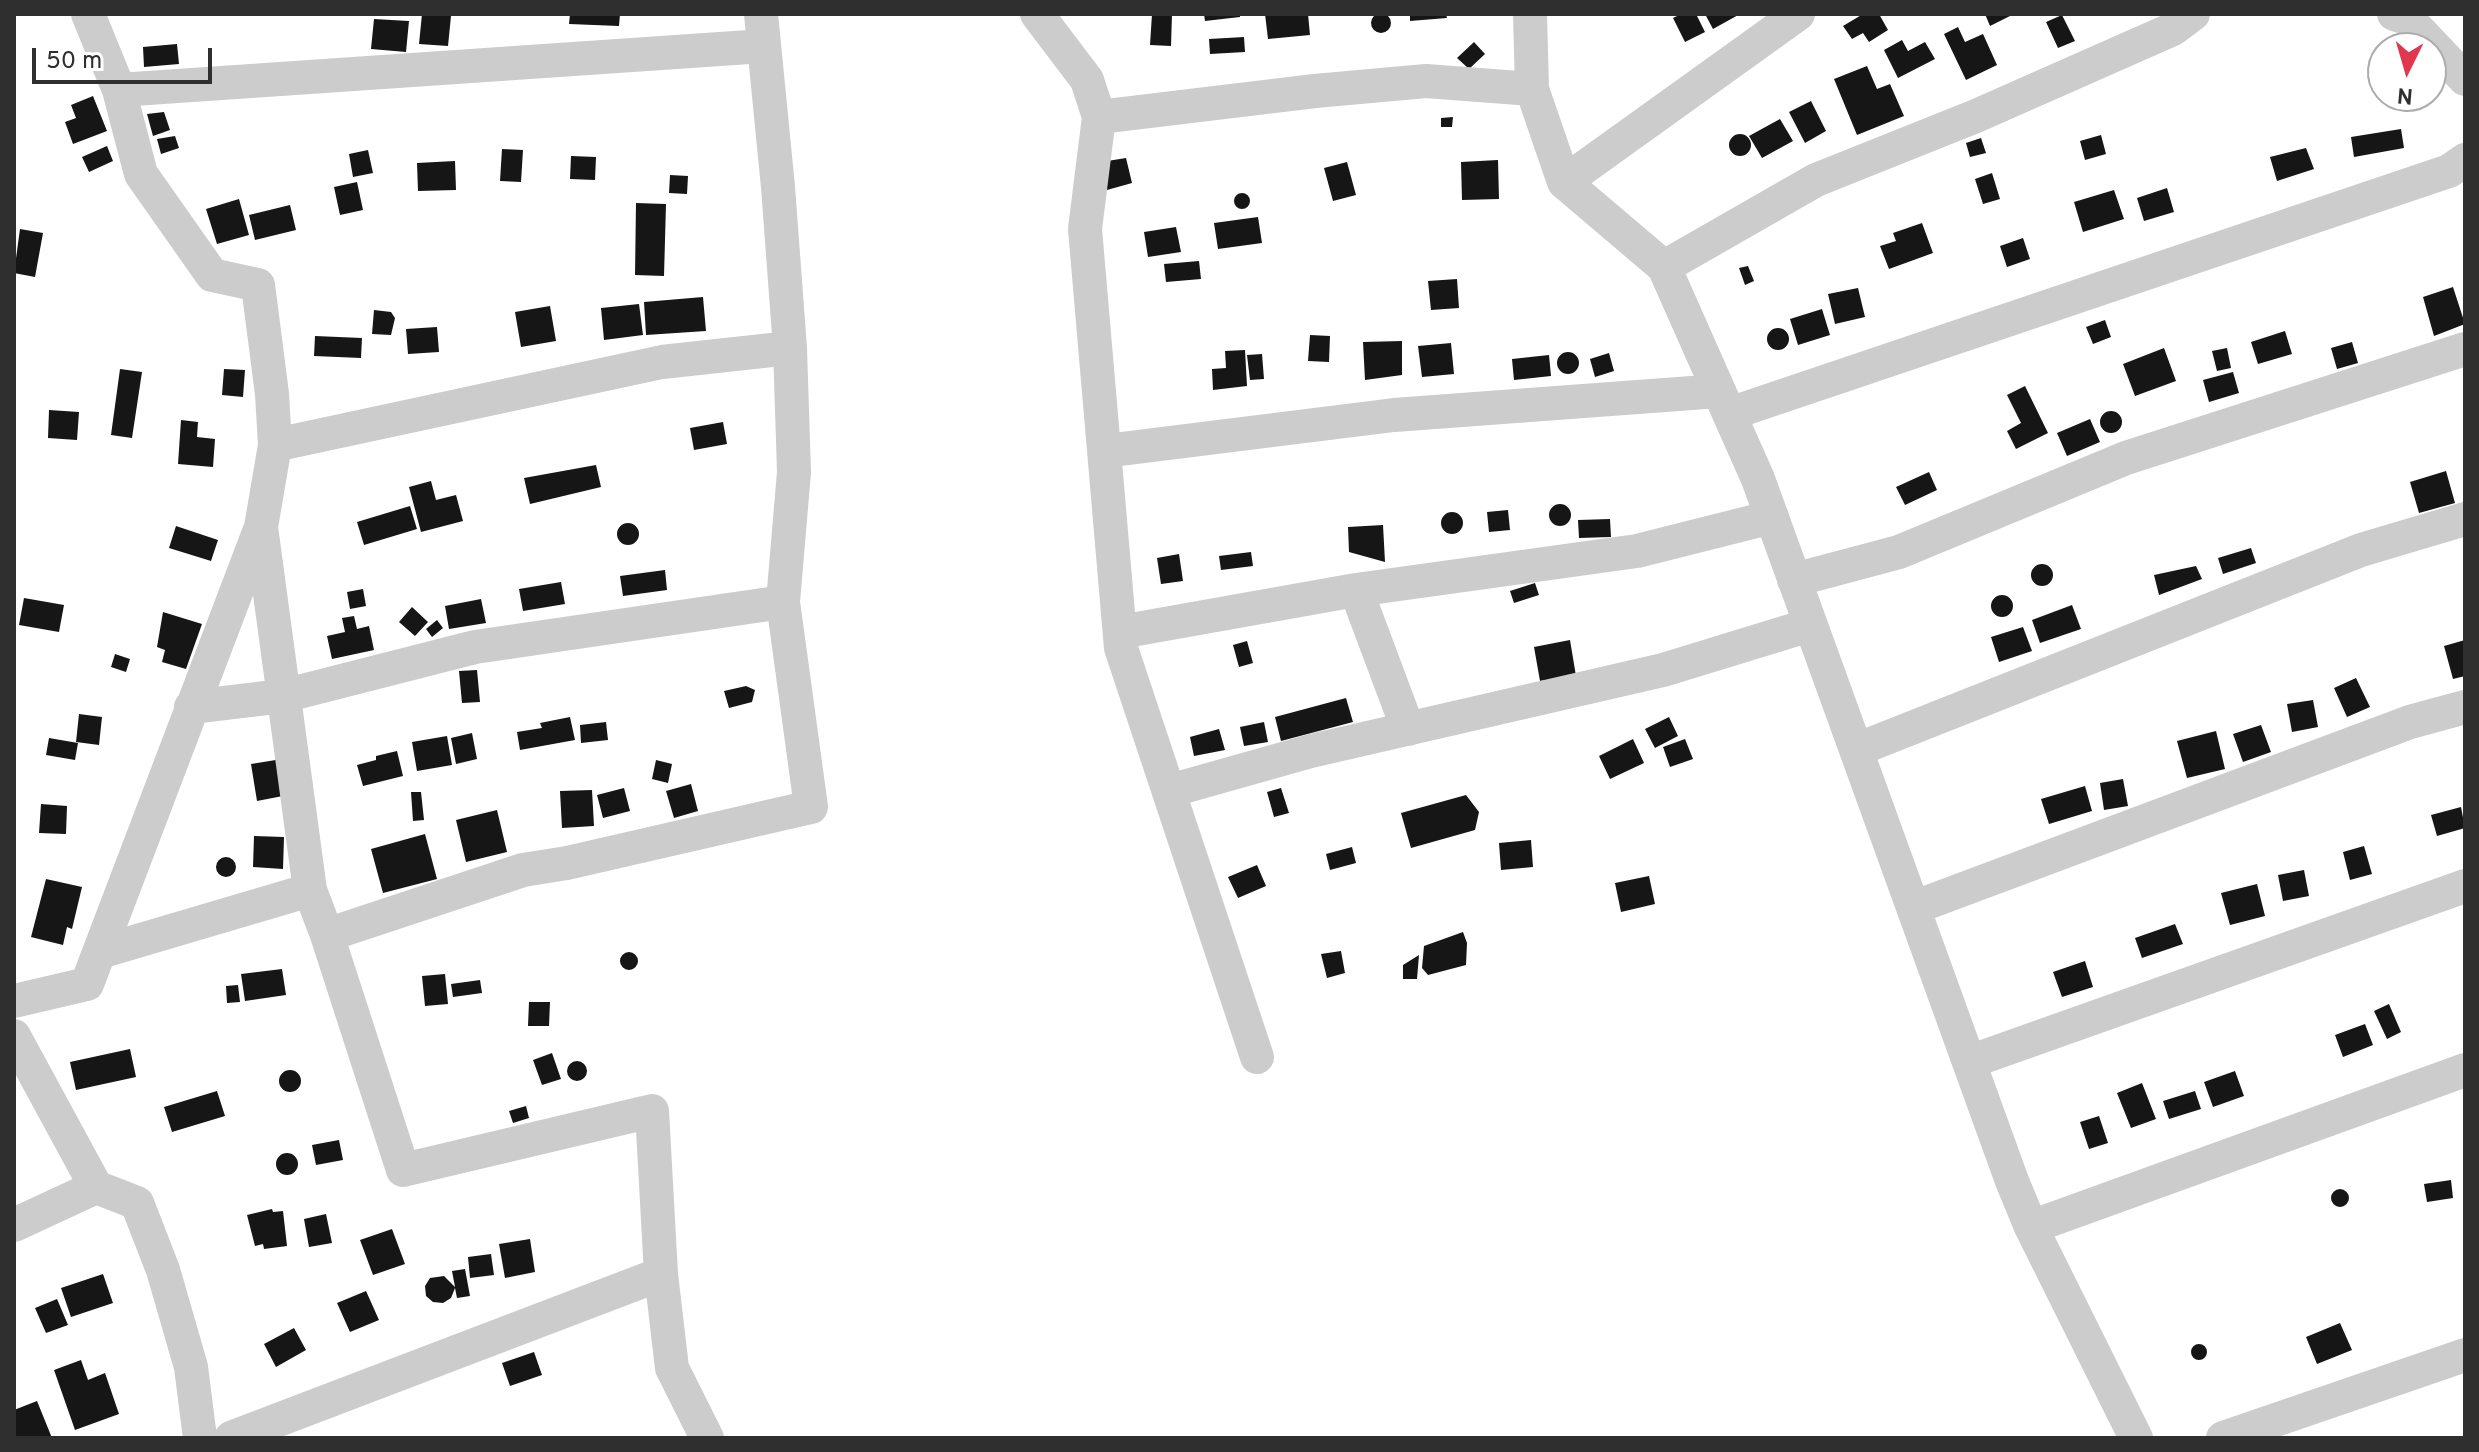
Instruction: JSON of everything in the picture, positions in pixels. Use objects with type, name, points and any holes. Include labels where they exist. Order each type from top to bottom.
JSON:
[{"type":"street","points":[[14,1001],[87,984],[261,527],[275,445],[272,394],[258,285],[212,275],[141,174],[119,90],[88,14]]},
{"type":"street","points":[[1037,14],[1087,80],[1099,117],[1085,229],[1121,648],[1257,1057]]},
{"type":"street","points":[[1530,14],[1532,89],[1564,182],[1664,267],[1772,517],[2031,1227],[2136,1438]]},
{"type":"street","points":[[1564,182],[1798,14]]},
{"type":"street","points":[[1664,267],[1816,180],[2005,104],[2173,29],[2193,14]]},
{"type":"street","points":[[2394,14],[2407,18],[2465,79]]},
{"type":"street","points":[[119,90],[762,30],[790,348],[794,472],[783,602],[811,807],[567,863],[523,870],[327,935]]},
{"type":"street","points":[[1099,117],[1426,81],[1532,89]]},
{"type":"street","points":[[1105,451],[1394,415],[1724,403],[2449,171],[2465,160]]},
{"type":"street","points":[[275,445],[662,362],[790,348]]},
{"type":"street","points":[[1794,580],[1899,552],[2126,458],[2465,349]]},
{"type":"street","points":[[1120,632],[1356,590],[1637,551],[1772,517]]},
{"type":"street","points":[[1856,750],[2361,550],[2465,519]]},
{"type":"street","points":[[261,527],[310,890],[403,1170],[652,1111],[661,1274],[672,1368],[707,1438]]},
{"type":"street","points":[[1356,590],[1408,729]]},
{"type":"street","points":[[191,707],[283,696],[475,647],[783,602]]},
{"type":"street","points":[[1169,791],[1311,751],[1663,670],[1810,625]]},
{"type":"street","points":[[1913,908],[2410,722],[2465,707]]},
{"type":"street","points":[[1969,1062],[2465,886]]},
{"type":"street","points":[[100,952],[310,890]]},
{"type":"street","points":[[14,1036],[96,1187],[137,1203],[163,1270],[191,1367],[200,1438]]},
{"type":"street","points":[[2031,1227],[2465,1070]]},
{"type":"street","points":[[14,1225],[96,1187]]},
{"type":"street","points":[[231,1438],[661,1274]]},
{"type":"street","points":[[2223,1438],[2465,1355]]},
{"type":"building","points":[[1377,13],[1385,13],[1391,23],[1385,33],[1377,33],[1371,27],[1371,19]]},
{"type":"building","points":[[422,14],[451,16],[448,46],[419,44]]},
{"type":"building","points":[[570,14],[620,14],[619,26],[569,24]]},
{"type":"building","points":[[1152,14],[1172,14],[1171,46],[1150,45]]},
{"type":"building","points":[[1204,14],[1240,14],[1240,17],[1205,21]]},
{"type":"building","points":[[1265,14],[1308,14],[1310,35],[1268,39]]},
{"type":"building","points":[[1410,14],[1446,14],[1447,18],[1410,21]]},
{"type":"building","points":[[1681,14],[1696,14],[1705,32],[1685,42],[1673,18]]},
{"type":"building","points":[[1705,14],[1740,14],[1713,29]]},
{"type":"building","points":[[1863,14],[1879,14],[1888,30],[1869,42],[1863,33],[1852,39],[1843,26]]},
{"type":"building","points":[[1985,14],[2014,14],[1990,26]]},
{"type":"building","points":[[2062,15],[2075,41],[2058,48],[2046,22]]},
{"type":"building","points":[[374,19],[409,21],[406,52],[371,49]]},
{"type":"building","points":[[1958,27],[1965,42],[1983,34],[1997,65],[1966,80],[1944,34]]},
{"type":"building","points":[[1244,37],[1245,52],[1210,54],[1209,39]]},
{"type":"building","points":[[1902,40],[1908,51],[1925,42],[1935,59],[1898,78],[1884,50]]},
{"type":"building","points":[[1474,42],[1485,54],[1469,69],[1457,58]]},
{"type":"building","points":[[177,44],[179,64],[144,67],[143,47]]},
{"type":"building","points":[[1867,66],[1877,89],[1890,84],[1904,116],[1857,135],[1834,79]]},
{"type":"building","points":[[93,96],[107,131],[73,144],[65,122],[76,118],[71,105]]},
{"type":"building","points":[[1811,101],[1826,131],[1805,143],[1789,112]]},
{"type":"building","points":[[164,112],[170,130],[153,136],[147,114]]},
{"type":"building","points":[[1453,117],[1452,127],[1441,127],[1441,118]]},
{"type":"building","points":[[1780,119],[1793,141],[1762,158],[1749,136]]},
{"type":"building","points":[[2401,129],[2404,148],[2354,157],[2351,137]]},
{"type":"building","points":[[1740,134],[1748,137],[1751,145],[1748,153],[1740,156],[1732,153],[1729,145],[1732,137]]},
{"type":"building","points":[[2101,135],[2106,154],[2085,160],[2080,141]]},
{"type":"building","points":[[175,136],[179,148],[161,154],[157,139]]},
{"type":"building","points":[[1981,138],[1986,153],[1970,157],[1966,143]]},
{"type":"building","points":[[107,146],[113,161],[89,172],[82,157]]},
{"type":"building","points":[[2306,148],[2314,169],[2277,181],[2270,157]]},
{"type":"building","points":[[502,149],[523,150],[521,182],[500,181]]},
{"type":"building","points":[[368,150],[373,173],[353,177],[349,154]]},
{"type":"building","points":[[571,156],[596,157],[595,180],[570,179]]},
{"type":"building","points":[[1126,158],[1132,183],[1107,190],[1101,162]]},
{"type":"building","points":[[1498,160],[1499,199],[1462,200],[1461,162]]},
{"type":"building","points":[[455,161],[456,190],[418,191],[417,163]]},
{"type":"building","points":[[1347,162],[1356,195],[1333,201],[1324,168]]},
{"type":"building","points":[[1992,173],[2000,199],[1983,204],[1975,179]]},
{"type":"building","points":[[670,175],[688,176],[687,194],[669,193]]},
{"type":"building","points":[[357,182],[363,210],[340,215],[334,187]]},
{"type":"building","points":[[2167,188],[2174,212],[2144,221],[2137,198]]},
{"type":"building","points":[[2114,190],[2124,219],[2083,232],[2074,202]]},
{"type":"building","points":[[1239,193],[1245,193],[1250,201],[1248,207],[1239,209],[1234,204],[1234,198]]},
{"type":"building","points":[[239,199],[249,235],[217,244],[206,209]]},
{"type":"building","points":[[636,203],[666,204],[664,276],[635,275]]},
{"type":"building","points":[[290,205],[296,230],[255,240],[249,215]]},
{"type":"building","points":[[1258,217],[1262,243],[1218,249],[1214,223]]},
{"type":"building","points":[[1922,223],[1933,253],[1889,269],[1880,246],[1896,241],[1893,233]]},
{"type":"building","points":[[1176,227],[1181,252],[1148,257],[1144,232]]},
{"type":"building","points":[[20,229],[43,233],[35,277],[14,273]]},
{"type":"building","points":[[2023,238],[2030,259],[2007,267],[2000,246]]},
{"type":"building","points":[[1199,261],[1201,279],[1166,282],[1164,264]]},
{"type":"building","points":[[1748,266],[1754,281],[1745,285],[1739,268]]},
{"type":"building","points":[[1457,279],[1459,308],[1431,310],[1428,281]]},
{"type":"building","points":[[2453,287],[2465,324],[2434,336],[2423,297]]},
{"type":"building","points":[[1858,288],[1865,317],[1835,324],[1828,294]]},
{"type":"building","points":[[703,297],[706,331],[646,335],[644,302]]},
{"type":"building","points":[[639,304],[643,335],[604,340],[601,308]]},
{"type":"building","points":[[550,306],[556,341],[521,347],[515,312]]},
{"type":"building","points":[[1822,309],[1830,335],[1798,345],[1790,319]]},
{"type":"building","points":[[374,310],[391,312],[395,318],[391,335],[372,334]]},
{"type":"building","points":[[2105,320],[2111,337],[2093,344],[2086,327]]},
{"type":"building","points":[[437,327],[439,352],[408,354],[406,329]]},
{"type":"building","points":[[1778,328],[1786,331],[1789,339],[1786,347],[1778,350],[1770,347],[1767,339],[1770,331]]},
{"type":"building","points":[[2285,331],[2292,354],[2258,364],[2251,342]]},
{"type":"building","points":[[1310,335],[1330,336],[1329,362],[1308,361]]},
{"type":"building","points":[[315,336],[362,338],[361,358],[314,356]]},
{"type":"building","points":[[1402,341],[1402,375],[1365,380],[1363,342]]},
{"type":"building","points":[[2352,342],[2358,363],[2337,369],[2331,348]]},
{"type":"building","points":[[1451,343],[1454,374],[1422,377],[1418,346]]},
{"type":"building","points":[[2164,348],[2176,381],[2135,396],[2123,364]]},
{"type":"building","points":[[2227,348],[2231,368],[2217,371],[2212,351]]},
{"type":"building","points":[[1245,350],[1247,386],[1213,390],[1212,369],[1226,368],[1225,351]]},
{"type":"building","points":[[1568,352],[1576,355],[1579,363],[1576,371],[1568,374],[1560,371],[1557,363],[1560,355]]},
{"type":"building","points":[[1609,353],[1614,371],[1595,377],[1590,359]]},
{"type":"building","points":[[1262,354],[1264,379],[1250,380],[1247,355]]},
{"type":"building","points":[[1549,355],[1551,376],[1514,380],[1512,359]]},
{"type":"building","points":[[120,369],[142,372],[132,438],[111,435]]},
{"type":"building","points":[[224,369],[245,370],[243,397],[222,395]]},
{"type":"building","points":[[2233,372],[2239,393],[2209,402],[2203,380]]},
{"type":"building","points":[[2025,386],[2048,433],[2016,449],[2007,431],[2021,423],[2007,395]]},
{"type":"building","points":[[49,410],[79,412],[77,440],[48,438]]},
{"type":"building","points":[[2111,411],[2119,414],[2122,422],[2119,430],[2111,433],[2103,430],[2100,422],[2103,414]]},
{"type":"building","points":[[2090,419],[2100,442],[2067,456],[2057,433]]},
{"type":"building","points":[[181,420],[198,422],[197,437],[215,439],[213,467],[178,464]]},
{"type":"building","points":[[723,422],[727,444],[694,450],[690,428]]},
{"type":"building","points":[[596,465],[601,487],[530,504],[524,478]]},
{"type":"building","points":[[2446,471],[2455,503],[2419,513],[2410,482]]},
{"type":"building","points":[[1929,472],[1937,490],[1905,505],[1896,487]]},
{"type":"building","points":[[431,481],[436,500],[456,495],[463,521],[421,532],[409,487]]},
{"type":"building","points":[[1560,504],[1568,507],[1571,515],[1568,523],[1560,526],[1552,523],[1549,515],[1552,507]]},
{"type":"building","points":[[410,506],[417,529],[364,545],[357,522]]},
{"type":"building","points":[[1508,510],[1510,530],[1489,532],[1487,512]]},
{"type":"building","points":[[1452,512],[1460,515],[1463,523],[1460,531],[1452,534],[1444,531],[1441,523],[1444,515]]},
{"type":"building","points":[[1610,519],[1611,537],[1579,538],[1578,520]]},
{"type":"building","points":[[628,523],[636,526],[639,534],[636,542],[628,545],[620,542],[617,534],[620,526]]},
{"type":"building","points":[[1383,525],[1385,562],[1349,552],[1348,527]]},
{"type":"building","points":[[176,526],[218,540],[211,561],[169,548]]},
{"type":"building","points":[[2251,548],[2256,563],[2223,574],[2218,558]]},
{"type":"building","points":[[1251,552],[1253,566],[1221,570],[1219,556]]},
{"type":"building","points":[[1179,554],[1183,581],[1161,584],[1157,558]]},
{"type":"building","points":[[2042,564],[2050,567],[2053,575],[2050,583],[2042,586],[2034,583],[2031,575],[2034,567]]},
{"type":"building","points":[[2196,566],[2202,579],[2159,595],[2154,575]]},
{"type":"building","points":[[665,570],[667,590],[623,596],[620,576]]},
{"type":"building","points":[[561,582],[565,604],[523,611],[519,589]]},
{"type":"building","points":[[1535,583],[1539,595],[1514,603],[1510,591]]},
{"type":"building","points":[[363,589],[366,606],[350,609],[347,592]]},
{"type":"building","points":[[2002,595],[2010,598],[2013,606],[2010,614],[2002,617],[1994,614],[1991,606],[1994,598]]},
{"type":"building","points":[[24,598],[64,605],[59,632],[19,625]]},
{"type":"building","points":[[481,599],[486,623],[449,629],[445,606]]},
{"type":"building","points":[[2072,605],[2081,629],[2040,643],[2032,620]]},
{"type":"building","points":[[412,607],[428,622],[415,636],[399,622]]},
{"type":"building","points":[[163,612],[202,624],[186,669],[162,662],[165,650],[157,647]]},
{"type":"building","points":[[354,616],[357,629],[369,626],[374,650],[332,659],[327,636],[345,632],[342,618]]},
{"type":"building","points":[[437,620],[443,628],[432,637],[426,629]]},
{"type":"building","points":[[2023,627],[2032,651],[1999,662],[1991,637]]},
{"type":"building","points":[[1570,640],[1576,676],[1540,681],[1534,647]]},
{"type":"building","points":[[2465,640],[2465,676],[2453,679],[2444,646]]},
{"type":"building","points":[[1247,641],[1253,663],[1239,667],[1233,645]]},
{"type":"building","points":[[115,654],[130,659],[126,672],[111,667]]},
{"type":"building","points":[[477,670],[480,702],[462,703],[459,671]]},
{"type":"building","points":[[2356,678],[2370,707],[2347,717],[2334,688]]},
{"type":"building","points":[[746,686],[755,690],[752,702],[729,708],[724,691]]},
{"type":"building","points":[[1346,698],[1353,722],[1281,741],[1275,717]]},
{"type":"building","points":[[2313,700],[2318,727],[2292,732],[2287,704]]},
{"type":"building","points":[[79,714],[102,717],[99,745],[76,742]]},
{"type":"building","points":[[570,717],[575,740],[520,750],[517,732],[542,728],[540,723]]},
{"type":"building","points":[[1669,717],[1678,736],[1655,748],[1645,729]]},
{"type":"building","points":[[606,722],[608,740],[581,743],[580,725]]},
{"type":"building","points":[[1264,722],[1268,742],[1244,746],[1240,727]]},
{"type":"building","points":[[2261,725],[2271,752],[2243,762],[2233,734]]},
{"type":"building","points":[[1219,729],[1225,750],[1194,756],[1190,737]]},
{"type":"building","points":[[2216,731],[2225,769],[2187,778],[2177,741]]},
{"type":"building","points":[[472,733],[477,759],[456,764],[451,738]]},
{"type":"building","points":[[447,736],[452,765],[417,771],[412,742]]},
{"type":"building","points":[[49,738],[78,743],[75,760],[46,755]]},
{"type":"building","points":[[1633,739],[1644,763],[1610,779],[1599,756]]},
{"type":"building","points":[[1685,739],[1693,759],[1670,767],[1663,747]]},
{"type":"building","points":[[397,751],[403,776],[363,786],[357,765]]},
{"type":"building","points":[[282,759],[288,795],[257,801],[251,764]]},
{"type":"building","points":[[656,760],[672,764],[668,783],[652,779]]},
{"type":"building","points":[[2123,779],[2128,806],[2104,810],[2100,783]]},
{"type":"building","points":[[691,784],[698,811],[674,818],[666,791]]},
{"type":"building","points":[[2085,786],[2092,811],[2049,824],[2041,799]]},
{"type":"building","points":[[624,788],[630,811],[603,818],[597,795]]},
{"type":"building","points":[[1281,788],[1289,813],[1274,817],[1267,792]]},
{"type":"building","points":[[592,790],[594,826],[562,828],[560,791]]},
{"type":"building","points":[[411,792],[421,792],[424,820],[413,821]]},
{"type":"building","points":[[1466,795],[1479,812],[1475,830],[1411,848],[1401,813]]},
{"type":"building","points":[[41,804],[67,806],[66,834],[39,833]]},
{"type":"building","points":[[2461,807],[2465,828],[2437,836],[2431,815]]},
{"type":"building","points":[[497,810],[507,852],[466,862],[456,820]]},
{"type":"building","points":[[425,834],[437,879],[383,893],[371,849]]},
{"type":"building","points":[[254,836],[284,837],[283,869],[253,867]]},
{"type":"building","points":[[1531,840],[1533,867],[1501,870],[1499,843]]},
{"type":"building","points":[[2364,846],[2372,874],[2350,880],[2343,852]]},
{"type":"building","points":[[1352,847],[1356,863],[1330,870],[1326,854]]},
{"type":"building","points":[[226,857],[233,860],[236,867],[233,874],[226,877],[219,874],[216,867],[219,860]]},
{"type":"building","points":[[1257,865],[1266,886],[1238,898],[1228,877]]},
{"type":"building","points":[[2304,870],[2309,896],[2283,901],[2278,875]]},
{"type":"building","points":[[1649,876],[1655,904],[1621,912],[1615,883]]},
{"type":"building","points":[[46,879],[82,887],[72,929],[67,927],[63,945],[31,937]]},
{"type":"building","points":[[2257,884],[2265,916],[2230,925],[2221,893]]},
{"type":"building","points":[[2175,924],[2183,944],[2142,958],[2135,938]]},
{"type":"building","points":[[1463,932],[1467,943],[1466,965],[1428,975],[1422,968],[1424,946]]},
{"type":"building","points":[[1341,951],[1345,973],[1327,978],[1321,954]]},
{"type":"building","points":[[629,952],[638,961],[629,970],[620,961]]},
{"type":"building","points":[[1419,955],[1417,979],[1403,979],[1403,965]]},
{"type":"building","points":[[2085,961],[2093,987],[2062,997],[2053,972]]},
{"type":"building","points":[[282,969],[286,995],[245,1001],[241,974]]},
{"type":"building","points":[[445,974],[448,1004],[425,1006],[422,976]]},
{"type":"building","points":[[480,980],[482,993],[453,997],[451,984]]},
{"type":"building","points":[[238,985],[240,1002],[227,1003],[226,986]]},
{"type":"building","points":[[529,1002],[550,1002],[549,1026],[528,1026]]},
{"type":"building","points":[[2389,1004],[2401,1032],[2387,1039],[2374,1011]]},
{"type":"building","points":[[2365,1024],[2373,1045],[2343,1057],[2335,1035]]},
{"type":"building","points":[[130,1049],[136,1077],[76,1090],[70,1062]]},
{"type":"building","points":[[552,1053],[561,1079],[542,1085],[533,1060]]},
{"type":"building","points":[[573,1061],[581,1061],[587,1071],[581,1081],[573,1081],[567,1075],[567,1067]]},
{"type":"building","points":[[290,1070],[301,1081],[290,1092],[279,1081]]},
{"type":"building","points":[[2235,1071],[2244,1096],[2213,1107],[2204,1082]]},
{"type":"building","points":[[2142,1083],[2156,1119],[2131,1128],[2117,1093]]},
{"type":"building","points":[[217,1091],[225,1116],[172,1132],[164,1107]]},
{"type":"building","points":[[2195,1091],[2201,1109],[2169,1119],[2163,1101]]},
{"type":"building","points":[[526,1106],[529,1118],[513,1123],[509,1111]]},
{"type":"building","points":[[2099,1116],[2108,1143],[2089,1149],[2080,1122]]},
{"type":"building","points":[[339,1140],[343,1160],[316,1165],[312,1145]]},
{"type":"building","points":[[287,1153],[295,1156],[298,1164],[295,1172],[287,1175],[279,1172],[276,1164],[279,1156]]},
{"type":"building","points":[[2451,1180],[2453,1198],[2427,1202],[2424,1184]]},
{"type":"building","points":[[2336,1189],[2344,1189],[2349,1198],[2347,1205],[2336,1207],[2331,1202],[2331,1194]]},
{"type":"building","points":[[272,1209],[273,1212],[283,1211],[287,1246],[264,1249],[263,1244],[255,1246],[247,1215]]},
{"type":"building","points":[[326,1214],[332,1243],[309,1247],[304,1219]]},
{"type":"building","points":[[392,1229],[405,1264],[373,1275],[360,1240]]},
{"type":"building","points":[[530,1239],[535,1272],[505,1278],[499,1244]]},
{"type":"building","points":[[491,1254],[494,1275],[470,1278],[468,1257]]},
{"type":"building","points":[[465,1269],[470,1296],[457,1298],[455,1288],[451,1298],[443,1303],[433,1302],[426,1296],[425,1286],[430,1278],[444,1276],[455,1287],[452,1271]]},
{"type":"building","points":[[103,1274],[113,1303],[71,1317],[61,1288]]},
{"type":"building","points":[[366,1291],[379,1320],[350,1332],[337,1303]]},
{"type":"building","points":[[57,1299],[68,1325],[46,1333],[35,1308]]},
{"type":"building","points":[[2340,1323],[2352,1350],[2317,1364],[2306,1337]]},
{"type":"building","points":[[294,1328],[306,1350],[276,1367],[264,1344]]},
{"type":"building","points":[[2196,1344],[2202,1344],[2207,1352],[2205,1358],[2196,1360],[2191,1355],[2191,1349]]},
{"type":"building","points":[[534,1352],[542,1375],[510,1386],[502,1363]]},
{"type":"building","points":[[81,1360],[88,1380],[105,1373],[119,1414],[75,1430],[54,1370]]},
{"type":"building","points":[[37,1401],[52,1438],[14,1438],[14,1410]]}]
